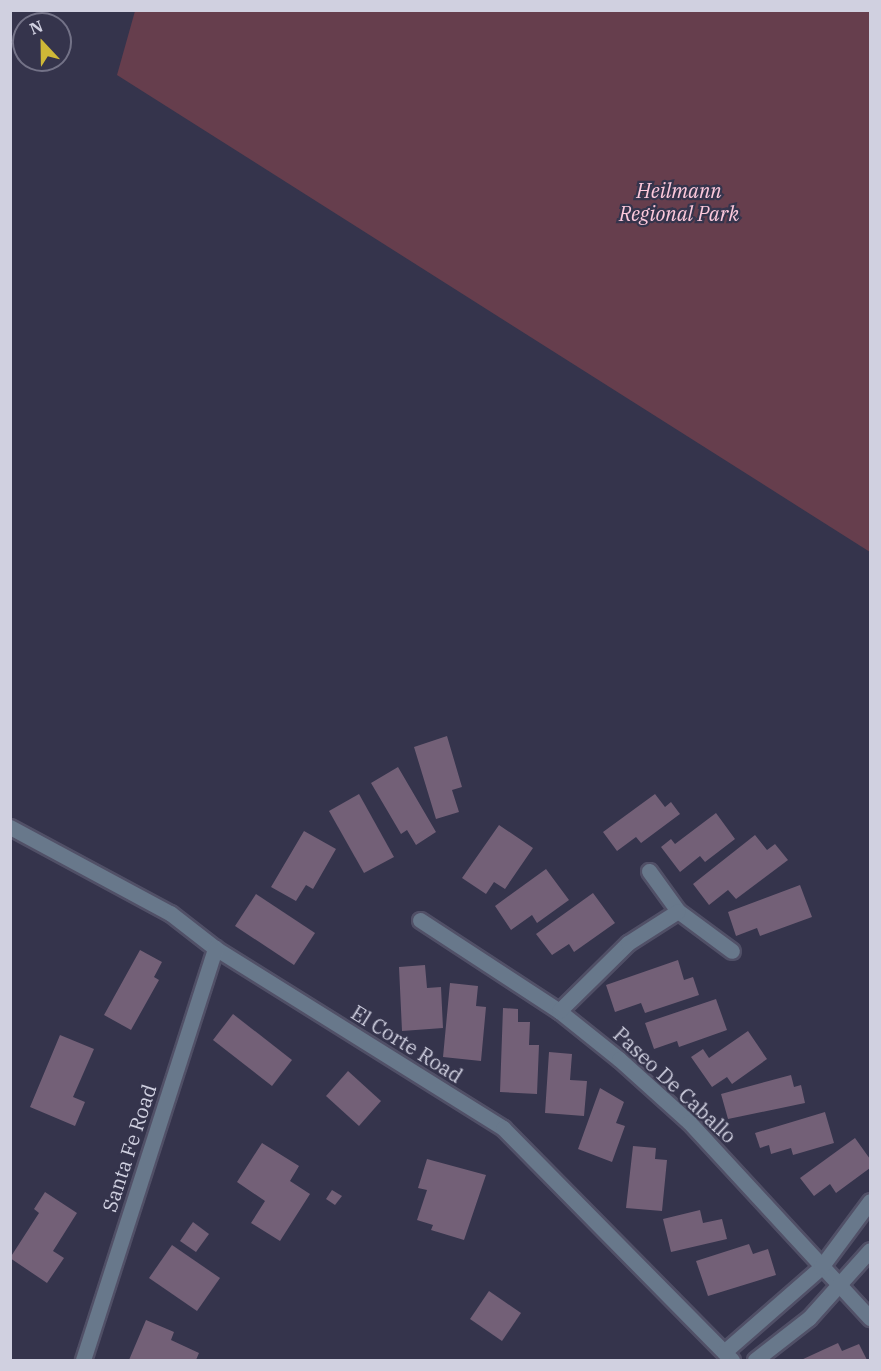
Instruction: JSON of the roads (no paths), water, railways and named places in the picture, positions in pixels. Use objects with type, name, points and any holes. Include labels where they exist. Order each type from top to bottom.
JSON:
[{"type":"street","name":"El Corte Road","points":[[10,827],[170,913],[215,948],[503,1128],[728,1356]]},
{"type":"street","points":[[649,871],[678,911],[732,951]]},
{"type":"street","points":[[559,1011],[628,943],[678,911]]},
{"type":"street","name":"Paseo De Caballo","points":[[420,920],[559,1011],[689,1122],[870,1318]]},
{"type":"street","name":"Santa Fe Road","points":[[82,1360],[215,948]]},
{"type":"street","points":[[728,1356],[821,1267],[870,1201]]},
{"type":"street","points":[[755,1360],[795,1329],[840,1288],[870,1250]]},
{"type":"street","points":[[776,1309],[795,1329]]},
{"type":"park label","name":"Heilmann Regional Park","points":[[679,202]]}]
